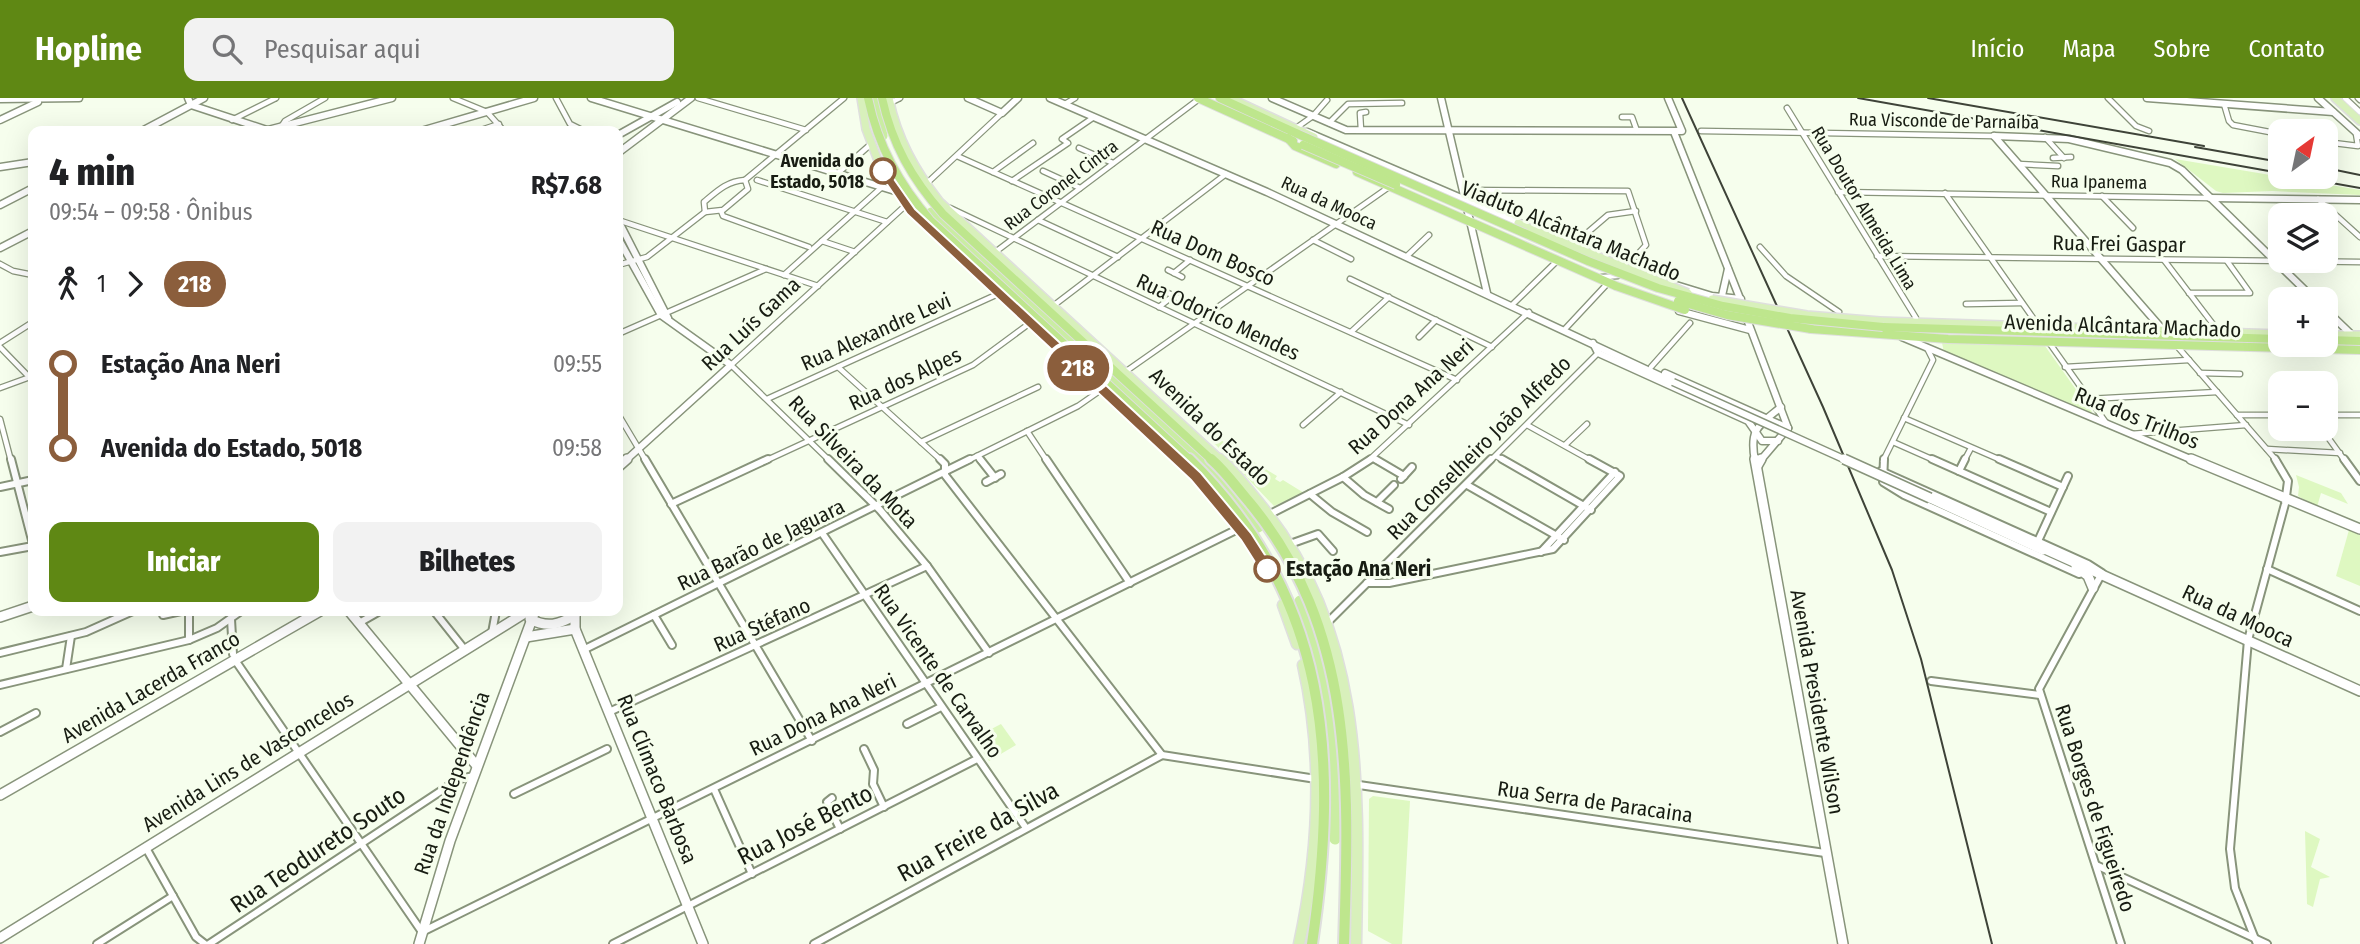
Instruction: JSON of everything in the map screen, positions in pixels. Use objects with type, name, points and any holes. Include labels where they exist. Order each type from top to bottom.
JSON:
[{"type":"highway","name":"Avenida do Estado","points":[[869,98],[881,151],[910,198],[931,221],[1205,476],[1237,512],[1276,573],[1292,606],[1310,656],[1323,733],[1323,866],[1312,944]]},
{"type":"highway","points":[[1198,98],[1288,138],[1298,147],[1611,285],[1673,306],[1741,324],[1776,329],[1811,329]]},
{"type":"highway","points":[[1220,98],[1278,125],[1297,130]]},
{"type":"highway","name":"Avenida do Estado","points":[[887,100],[894,146],[911,177],[930,201],[1220,467],[1259,510],[1286,551],[1318,620],[1333,668],[1345,736],[1348,807],[1344,944]]},
{"type":"highway","points":[[1258,125],[1278,125]]},
{"type":"highway","name":"Viaduto Alcântara Machado","points":[[1297,130],[1588,261],[1674,294],[1790,318],[1883,328]]},
{"type":"highway","name":"Viaduto Alcântara Machado","points":[[1288,138],[1639,288],[1727,315],[1811,329],[1883,328]]},
{"type":"highway","points":[[1975,324],[2041,328]]},
{"type":"highway","name":"Avenida Alcântara Machado","points":[[1883,328],[2041,328],[2268,336]]},
{"type":"highway","name":"Avenida Alcântara Machado","points":[[1883,328],[1902,337],[2177,346],[2358,341]]},
{"type":"highway","points":[[2338,340],[2358,341]]},
{"type":"main road","points":[[861,98],[871,144],[895,191],[906,205],[1030,324],[1196,476],[1240,528],[1267,569],[1296,638],[1312,706],[1316,779],[1312,874],[1299,944]]},
{"type":"main road","points":[[1230,98],[1297,130]]},
{"type":"main road","points":[[2342,98],[2360,114]]},
{"type":"main road","name":"Avenida do Estado","points":[[887,100],[904,151],[943,205],[1231,469],[1290,544],[1328,622],[1349,690],[1359,785],[1356,944]]},
{"type":"main road","name":"Viaduto Alcântara Machado","points":[[1297,130],[1652,283],[1732,304],[1883,328]]},
{"type":"main road","points":[[1518,223],[1690,294]]},
{"type":"main road","name":"Avenida Alcântara Machado","points":[[1883,328],[1914,323],[1975,324]]},
{"type":"main road","name":"Avenida Alcântara Machado","points":[[2166,333],[2219,332],[2268,335]]},
{"type":"main road","points":[[2338,337],[2358,341]]},
{"type":"street","points":[[0,99],[79,98]]},
{"type":"street","points":[[182,110],[190,101],[204,98]]},
{"type":"street","points":[[232,120],[276,98]]},
{"type":"street","points":[[281,126],[326,98]]},
{"type":"street","points":[[289,126],[392,98]]},
{"type":"street","points":[[453,98],[487,112],[499,124]]},
{"type":"street","points":[[443,126],[534,98]]},
{"type":"street","points":[[556,98],[570,124],[574,126]]},
{"type":"street","points":[[591,98],[622,102],[649,116],[895,191]]},
{"type":"street","points":[[623,132],[682,98]]},
{"type":"street","points":[[623,149],[691,98]]},
{"type":"street","points":[[698,98],[806,130]]},
{"type":"street","points":[[705,212],[704,202],[732,180],[745,180],[844,98]]},
{"type":"street","points":[[887,100],[900,98]]},
{"type":"street","points":[[968,98],[1002,113]]},
{"type":"street","points":[[926,184],[1018,98]]},
{"type":"street","name":"Rua da Mooca","points":[[1050,98],[1407,256],[1671,381]]},
{"type":"street","points":[[1065,104],[1075,98]]},
{"type":"street","name":"Rua Coronel Cintra","points":[[994,253],[1198,98]]},
{"type":"street","points":[[1272,98],[1343,129],[1683,131],[1668,98]]},
{"type":"street","points":[[1441,98],[1487,293]]},
{"type":"street","points":[[2108,98],[2136,126],[2149,131]]},
{"type":"street","points":[[2147,98],[2333,112]]},
{"type":"street","points":[[2318,98],[2358,135],[2358,146],[2338,144]]},
{"type":"street","points":[[2342,98],[2360,114]]},
{"type":"street","points":[[0,120],[44,99]]},
{"type":"street","points":[[1328,100],[1297,130],[1625,266],[1683,287],[1741,299]]},
{"type":"street","points":[[190,101],[198,108],[246,126]]},
{"type":"street","points":[[1329,123],[1348,104],[1402,103]]},
{"type":"street","points":[[2224,104],[2229,121],[2233,125],[2268,132]]},
{"type":"street","points":[[152,126],[182,110],[198,108]]},
{"type":"street","name":"Rua Doutor Almeida Lima","points":[[1787,108],[1916,318],[1914,323]]},
{"type":"street","points":[[1361,130],[1360,113],[1366,112]]},
{"type":"street","points":[[1062,139],[1094,117]]},
{"type":"street","points":[[1622,117],[1632,117],[1637,131]]},
{"type":"street","points":[[491,126],[499,124]]},
{"type":"street","name":"Rua Visconde de Parnaíba","points":[[1701,131],[2069,139],[2158,158],[2182,170],[2210,198]]},
{"type":"street","points":[[1674,132],[1741,299],[1747,330],[1781,407],[1787,430],[1765,452],[1757,466]]},
{"type":"street","points":[[1012,181],[1068,143],[1056,136]]},
{"type":"street","points":[[1994,136],[2286,474],[2286,498],[2248,640],[2230,849],[2231,874],[2256,941]]},
{"type":"street","points":[[2045,137],[2064,158]]},
{"type":"street","points":[[993,172],[1034,143]]},
{"type":"street","points":[[838,173],[871,144]]},
{"type":"street","points":[[1079,148],[1113,163]]},
{"type":"street","name":"Rua Dom Bosco","points":[[957,156],[1457,380]]},
{"type":"street","points":[[2053,158],[2071,157]]},
{"type":"street","points":[[0,167],[28,163]]},
{"type":"street","points":[[2018,164],[2058,166]]},
{"type":"street","points":[[1043,171],[1080,188]]},
{"type":"street","points":[[1053,306],[1226,174]]},
{"type":"street","points":[[623,263],[640,260],[705,212],[721,211],[747,190],[745,180]]},
{"type":"street","points":[[757,180],[887,222]]},
{"type":"street","points":[[784,275],[882,187]]},
{"type":"street","points":[[1125,372],[1389,187]]},
{"type":"street","points":[[1450,194],[1464,190],[1628,191],[1646,245],[1625,266],[1621,274],[1614,278],[1583,272]]},
{"type":"street","points":[[0,205],[28,191]]},
{"type":"street","name":"Rua Ipanema","points":[[1838,192],[2360,200]]},
{"type":"street","points":[[1945,193],[2041,328]]},
{"type":"street","points":[[1450,194],[1457,199],[1457,211],[1450,214]]},
{"type":"street","points":[[2102,196],[2133,228]]},
{"type":"street","points":[[2210,198],[2268,254]]},
{"type":"street","points":[[2318,199],[2360,237]]},
{"type":"street","name":"Rua Luís Gama","points":[[623,462],[906,205]]},
{"type":"street","name":"Rua Odorico Mendes","points":[[943,205],[1409,425]]},
{"type":"street","points":[[721,211],[723,216],[809,247]]},
{"type":"street","points":[[1573,245],[1608,215],[1636,211]]},
{"type":"street","points":[[1489,231],[1491,215],[1495,213]]},
{"type":"street","points":[[1038,220],[1118,257]]},
{"type":"street","points":[[623,222],[818,286]]},
{"type":"street","points":[[623,229],[666,315]]},
{"type":"street","points":[[2352,230],[2360,230]]},
{"type":"street","points":[[0,248],[28,234]]},
{"type":"street","points":[[1407,256],[1429,235]]},
{"type":"street","points":[[1313,240],[1351,259]]},
{"type":"street","points":[[822,241],[855,252]]},
{"type":"street","points":[[1760,247],[1768,258],[1798,285],[1839,312]]},
{"type":"street","points":[[623,248],[666,315]]},
{"type":"street","name":"Rua Frei Gaspar","points":[[1877,256],[2268,262]]},
{"type":"street","points":[[1174,273],[1191,260]]},
{"type":"street","points":[[2164,260],[2219,332]]},
{"type":"street","points":[[1512,305],[1557,261]]},
{"type":"street","points":[[2189,293],[2250,293],[2227,261]]},
{"type":"street","name":"Rua Frei Gaspar","points":[[2338,262],[2360,262]]},
{"type":"street","points":[[0,264],[28,273]]},
{"type":"street","points":[[1728,266],[1720,296],[1723,311],[1747,330]]},
{"type":"street","points":[[623,332],[766,269]]},
{"type":"street","points":[[1168,270],[1182,277]]},
{"type":"street","points":[[2287,273],[2302,287]]},
{"type":"street","points":[[1350,279],[1492,347]]},
{"type":"street","points":[[1565,329],[1611,285],[1662,306],[1747,330]]},
{"type":"street","name":"Rua Alexandre Levi","points":[[767,399],[998,294]]},
{"type":"street","points":[[1159,307],[1173,296]]},
{"type":"street","points":[[1351,332],[1389,297]]},
{"type":"street","points":[[1966,304],[2022,303]]},
{"type":"street","name":"Rua Dona Ana Neri","points":[[1269,514],[1343,477],[1373,458],[1529,313]]},
{"type":"street","name":"Rua Silveira da Mota","points":[[666,315],[732,365],[876,506],[927,566],[989,653]]},
{"type":"street","points":[[1419,337],[1436,320]]},
{"type":"street","points":[[2338,322],[2358,341]]},
{"type":"street","points":[[1651,367],[1690,323]]},
{"type":"street","name":"Rua dos Alpes","points":[[671,504],[973,365],[1030,324]]},
{"type":"street","points":[[28,325],[0,345],[28,376]]},
{"type":"street","name":"Rua dos Trilhos","points":[[1902,337],[2360,529]]},
{"type":"street","points":[[2048,341],[2107,425]]},
{"type":"street","name":"Rua da Mooca","points":[[1592,342],[1787,430]]},
{"type":"street","name":"Rua Conselheiro João Alfredo","points":[[1328,622],[1527,425],[1602,357],[1592,342]]},
{"type":"street","points":[[1925,346],[1931,352],[1933,360],[1881,471],[1883,482],[1904,495],[2070,569],[2085,578],[2093,588]]},
{"type":"street","points":[[1602,357],[1671,381],[2039,544],[2080,569],[2090,579],[2093,588]]},
{"type":"street","points":[[1602,357],[1748,421],[1762,441],[1778,441]]},
{"type":"street","points":[[2066,367],[2189,360]]},
{"type":"street","points":[[838,367],[945,464],[948,479],[1162,755],[1316,779]]},
{"type":"street","points":[[2200,373],[2240,374]]},
{"type":"street","points":[[0,388],[28,380]]},
{"type":"street","points":[[921,442],[1038,387]]},
{"type":"street","name":"Rua Barão de Jaguara","points":[[583,650],[1077,407],[1101,390]]},
{"type":"street","points":[[1303,425],[1341,392]]},
{"type":"street","points":[[2088,399],[2217,392]]},
{"type":"street","points":[[1755,429],[1770,421],[1781,407]]},
{"type":"street","points":[[1748,421],[1754,413]]},
{"type":"street","points":[[2237,415],[2268,415]]},
{"type":"street","points":[[2338,415],[2360,415]]},
{"type":"street","points":[[1904,418],[2063,487]]},
{"type":"street","points":[[0,419],[28,525]]},
{"type":"street","points":[[623,422],[812,741]]},
{"type":"street","points":[[1565,445],[1587,424]]},
{"type":"street","points":[[1367,583],[1389,583],[1553,550],[1564,540],[1620,477],[1527,425]]},
{"type":"street","points":[[2128,434],[2246,425]]},
{"type":"street","name":"Avenida Presidente Wilson","points":[[1755,429],[1752,443],[1843,944]]},
{"type":"street","points":[[1027,432],[1130,583]]},
{"type":"street","points":[[2331,441],[2360,481]]},
{"type":"street","points":[[1893,442],[2052,512]]},
{"type":"street","points":[[1959,471],[1971,447]]},
{"type":"street","points":[[2267,449],[2340,453]]},
{"type":"street","points":[[977,456],[995,478]]},
{"type":"street","points":[[1496,456],[1591,510]]},
{"type":"street","points":[[1373,458],[1402,477],[1412,467]]},
{"type":"street","name":"Rua da Mooca","points":[[1881,471],[2360,691]]},
{"type":"street","points":[[1541,552],[1615,472]]},
{"type":"street","points":[[986,482],[1001,474]]},
{"type":"street","points":[[2039,544],[2068,476]]},
{"type":"street","points":[[1343,477],[1389,509]]},
{"type":"street","points":[[0,487],[28,481]]},
{"type":"street","points":[[1377,502],[1394,485]]},
{"type":"street","points":[[1467,485],[1564,540]]},
{"type":"street","points":[[1310,494],[1332,512],[1367,532]]},
{"type":"street","name":"Rua Dona Ana Neri","points":[[422,932],[1240,528]]},
{"type":"street","name":"Rua Vicente de Carvalho","points":[[822,533],[1026,828]]},
{"type":"street","points":[[1290,544],[1318,534],[1333,551]]},
{"type":"street","points":[[0,552],[28,546]]},
{"type":"street","name":"Rua Stéfano","points":[[609,712],[927,566]]},
{"type":"street","points":[[2267,569],[2360,611]]},
{"type":"street","name":"Rua Borges de Figueiredo","points":[[2102,573],[2039,685],[2121,944]]},
{"type":"street","points":[[0,617],[28,608]]},
{"type":"street","points":[[654,615],[671,645]]},
{"type":"street","points":[[0,653],[71,636],[123,616]]},
{"type":"street","points":[[189,616],[189,640]]},
{"type":"street","points":[[0,685],[189,640],[209,632],[235,616]]},
{"type":"street","name":"Avenida Lacerda Franco","points":[[0,794],[234,657],[311,616]]},
{"type":"street","points":[[353,616],[475,771]]},
{"type":"street","points":[[359,623],[371,616]]},
{"type":"street","points":[[439,616],[465,650]]},
{"type":"street","points":[[492,633],[495,616]]},
{"type":"street","name":"Avenida Lins de Vasconcelos","points":[[0,938],[492,633],[524,616]]},
{"type":"street","name":"Rua da Independência","points":[[419,944],[475,771],[531,616]]},
{"type":"street","name":"Avenida Lins de Vasconcelos","points":[[535,616],[550,626],[561,624],[571,616]]},
{"type":"street","points":[[526,637],[575,629],[575,616]]},
{"type":"street","points":[[231,619],[234,657],[422,932]]},
{"type":"street","name":"Rua Clímaco Barbosa","points":[[575,629],[609,712],[614,746],[653,819],[703,944]]},
{"type":"street","points":[[66,669],[71,636]]},
{"type":"street","points":[[1931,681],[2040,695]]},
{"type":"street","points":[[907,724],[941,707]]},
{"type":"street","points":[[0,732],[36,713]]},
{"type":"street","points":[[514,794],[614,746]]},
{"type":"street","points":[[863,749],[874,770],[873,784],[884,807]]},
{"type":"street","name":"Rua Freire da Silva","points":[[814,944],[1162,755]]},
{"type":"street","name":"Rua José Bento","points":[[613,944],[977,759]]},
{"type":"street","name":"Rua Teodureto Souto","points":[[206,944],[218,942],[361,844],[475,771]]},
{"type":"street","name":"Rua Serra de Paracaina","points":[[1359,785],[1825,853]]},
{"type":"street","points":[[714,789],[752,874]]},
{"type":"street","points":[[832,798],[827,802],[840,829]]},
{"type":"street","points":[[146,848],[197,941],[206,944]]},
{"type":"street","points":[[2096,865],[2267,944]]},
{"type":"street","points":[[97,944],[173,896]]},
{"type":"green space","points":[[2175,159],[2268,175],[2268,189],[2338,189],[2338,186],[2360,190],[2360,195],[2272,191],[2223,193],[2216,191]]},
{"type":"green space","points":[[1942,343],[2045,346],[2092,412],[1944,352]]},
{"type":"green space","points":[[1221,440],[1248,459],[1246,461],[1251,464],[1254,462],[1277,476],[1275,479],[1280,482],[1283,480],[1304,493],[1274,506],[1215,444]]},
{"type":"green space","points":[[2296,475],[2341,493],[2348,504],[2321,493],[2317,507],[2298,496]]},
{"type":"green space","points":[[2349,530],[2360,535],[2360,586],[2336,576]]},
{"type":"green space","points":[[1001,724],[1016,745],[989,761],[974,738]]},
{"type":"green space","points":[[1373,796],[1410,801],[1402,944],[1392,944],[1368,931],[1369,799]]},
{"type":"green space","points":[[2305,831],[2320,839],[2311,867],[2330,877],[2320,879],[2313,907],[2307,904]]},
{"type":"waterway","points":[[876,98],[883,136]]},
{"type":"waterway","points":[[931,212],[1200,461]]},
{"type":"waterway","points":[[1198,459],[1218,478],[1258,527]]},
{"type":"waterway","points":[[1300,601],[1319,659],[1330,718],[1335,778],[1335,839]]},
{"type":"railway","points":[[1682,98],[1823,407],[1892,570],[1921,659],[1992,944]]},
{"type":"railway","points":[[1858,98],[2268,171]]},
{"type":"railway","points":[[1928,98],[2204,146]]},
{"type":"railway","points":[[2195,147],[2268,160]]},
{"type":"railway","points":[[2338,170],[2360,175]]},
{"type":"railway","points":[[2338,184],[2360,188]]},
{"type":"bus line","name":"218","points":[[883,171],[911,211],[1196,476],[1246,536],[1267,569]]},
{"type":"place","name":"Avenida do Estado, 5018","points":[[883,171]]},
{"type":"place","name":"Estação Ana Neri","points":[[1267,569]]}]
